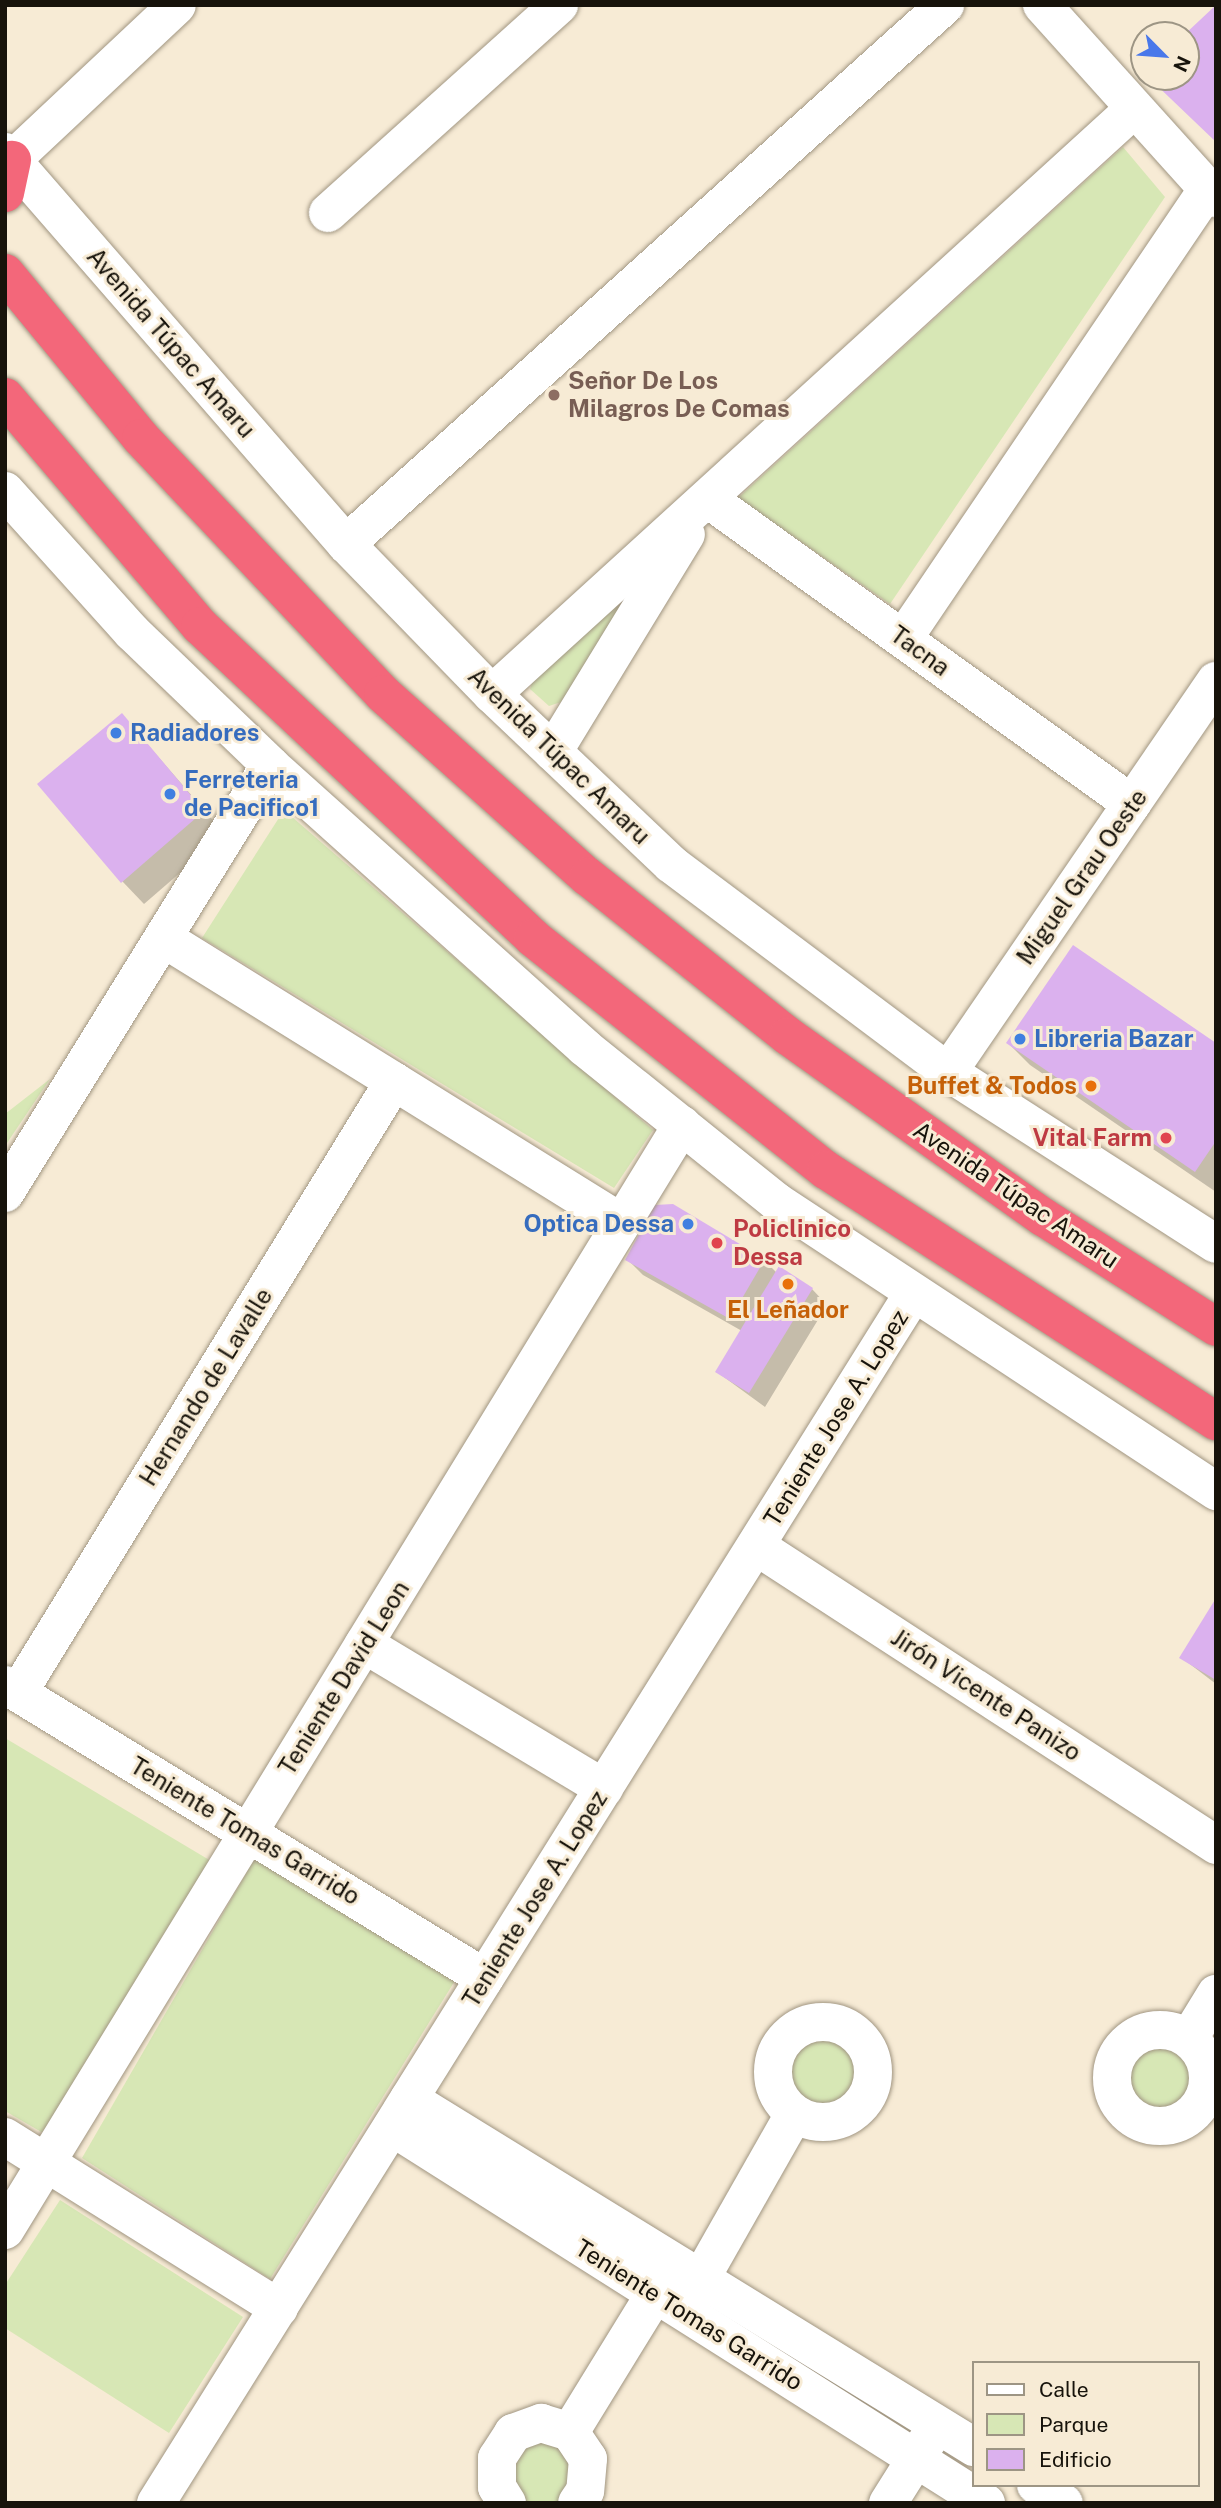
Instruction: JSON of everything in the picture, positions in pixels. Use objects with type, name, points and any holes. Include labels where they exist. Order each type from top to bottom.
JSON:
[{"type":"highway","name":"Avenida Túpac Amaru","points":[[5,273],[141,438],[383,695],[588,877],[788,1037],[1043,1217],[1216,1327]]},
{"type":"highway","points":[[5,397],[200,626],[533,938],[826,1170],[1216,1421]]},
{"type":"street","points":[[328,213],[559,5]]},
{"type":"street","points":[[346,544],[945,5]]},
{"type":"street","points":[[903,639],[1211,194],[1133,110],[1042,5]]},
{"type":"street","points":[[7,168],[152,14]]},
{"type":"street","points":[[492,694],[1133,110]]},
{"type":"street","name":"Avenida Túpac Amaru","points":[[7,168],[346,544],[492,694],[671,864],[947,1072],[1216,1244]]},
{"type":"street","points":[[5,491],[132,632],[270,765],[459,939],[682,1125],[777,1202],[1216,1491]]},
{"type":"street","points":[[553,752],[708,499]]},
{"type":"street","name":"Tacna","points":[[708,499],[1132,804]]},
{"type":"street","name":"Miguel Grau Oeste","points":[[947,1072],[1216,681]]},
{"type":"street","points":[[5,1193],[270,765]]},
{"type":"street","points":[[163,938],[622,1223]]},
{"type":"street","name":"Hernando de Lavalle","points":[[12,1689],[394,1081]]},
{"type":"street","name":"Teniente David Leon","points":[[5,2230],[682,1125]]},
{"type":"street","name":"Teniente Jose A. Lopez","points":[[156,2503],[913,1294]]},
{"type":"street","name":"Jirón Vicente Panizo","points":[[756,1546],[1216,1844]]},
{"type":"street","points":[[365,1644],[604,1788]]},
{"type":"street","name":"Teniente Tomas Garrido","points":[[12,1689],[485,1978]]},
{"type":"street","points":[[1189,2038],[1216,1994]]},
{"type":"street","name":"Teniente Tomas Garrido","points":[[400,2113],[701,2278],[972,2446]]},
{"type":"street","name":"Teniente Tomas Garrido","points":[[400,2113],[655,2294],[986,2503]]},
{"type":"street","points":[[701,2278],[794,2114]]},
{"type":"street","points":[[5,2137],[279,2308]]},
{"type":"street","points":[[570,2432],[655,2294]]},
{"type":"street","points":[[508,2503],[495,2472],[503,2444],[519,2430],[541,2423],[570,2432],[588,2459],[585,2491],[577,2503]]},
{"type":"street","points":[[888,2503],[937,2424]]},
{"type":"street","points":[[1039,2487],[1064,2503]]},
{"type":"green space","points":[[1123,147],[1165,197],[890,604],[738,498]]},
{"type":"green space","points":[[620,601],[626,607],[561,702],[549,706],[530,689],[533,680]]},
{"type":"green space","points":[[284,810],[653,1130],[614,1188],[202,938]]},
{"type":"green space","points":[[50,1079],[5,1146],[5,1114]]},
{"type":"green space","points":[[5,1738],[216,1864],[50,2137],[5,2111]]},
{"type":"green space","points":[[255,1858],[456,1979],[270,2279],[82,2158]]},
{"type":"green space","points":[[826,2034],[841,2037],[858,2051],[865,2073],[862,2088],[848,2105],[826,2112],[811,2109],[794,2095],[787,2073],[790,2058],[804,2041]]},
{"type":"green space","points":[[1161,2045],[1186,2055],[1196,2080],[1186,2105],[1161,2115],[1136,2105],[1126,2080],[1136,2055]]},
{"type":"green space","points":[[60,2200],[243,2317],[169,2433],[5,2328],[5,2285]]},
{"type":"green space","points":[[537,2437],[576,2458],[561,2503],[525,2503],[508,2471],[510,2460]]},
{"type":"building","points":[[1216,5],[1216,142],[1163,91],[1200,91],[1199,21]]},
{"type":"building","points":[[122,713],[204,811],[121,883],[37,784]]},
{"type":"building","points":[[1073,945],[1216,1043],[1216,1141],[1195,1172],[1006,1043]]},
{"type":"building","points":[[673,1204],[765,1259],[730,1319],[625,1260],[655,1205]]},
{"type":"building","points":[[779,1266],[813,1288],[749,1393],[715,1372]]},
{"type":"building","points":[[1216,1598],[1216,1680],[1179,1658]]},
{"type":"place","name":"Señor De Los Milagros De Comas","points":[[554,395]]},
{"type":"place","name":"Radiadores","points":[[116,733]]},
{"type":"place","name":"Ferreteria de Pacifico1","points":[[170,794]]},
{"type":"place","name":"Libreria Bazar","points":[[1020,1039]]},
{"type":"place","name":"Buffet & Todos","points":[[1091,1086]]},
{"type":"place","name":"Vital Farm","points":[[1166,1138]]},
{"type":"place","name":"Optica Dessa","points":[[688,1224]]},
{"type":"place","name":"Policlinico Dessa","points":[[717,1243]]},
{"type":"place","name":"El Leñador","points":[[788,1284]]}]
